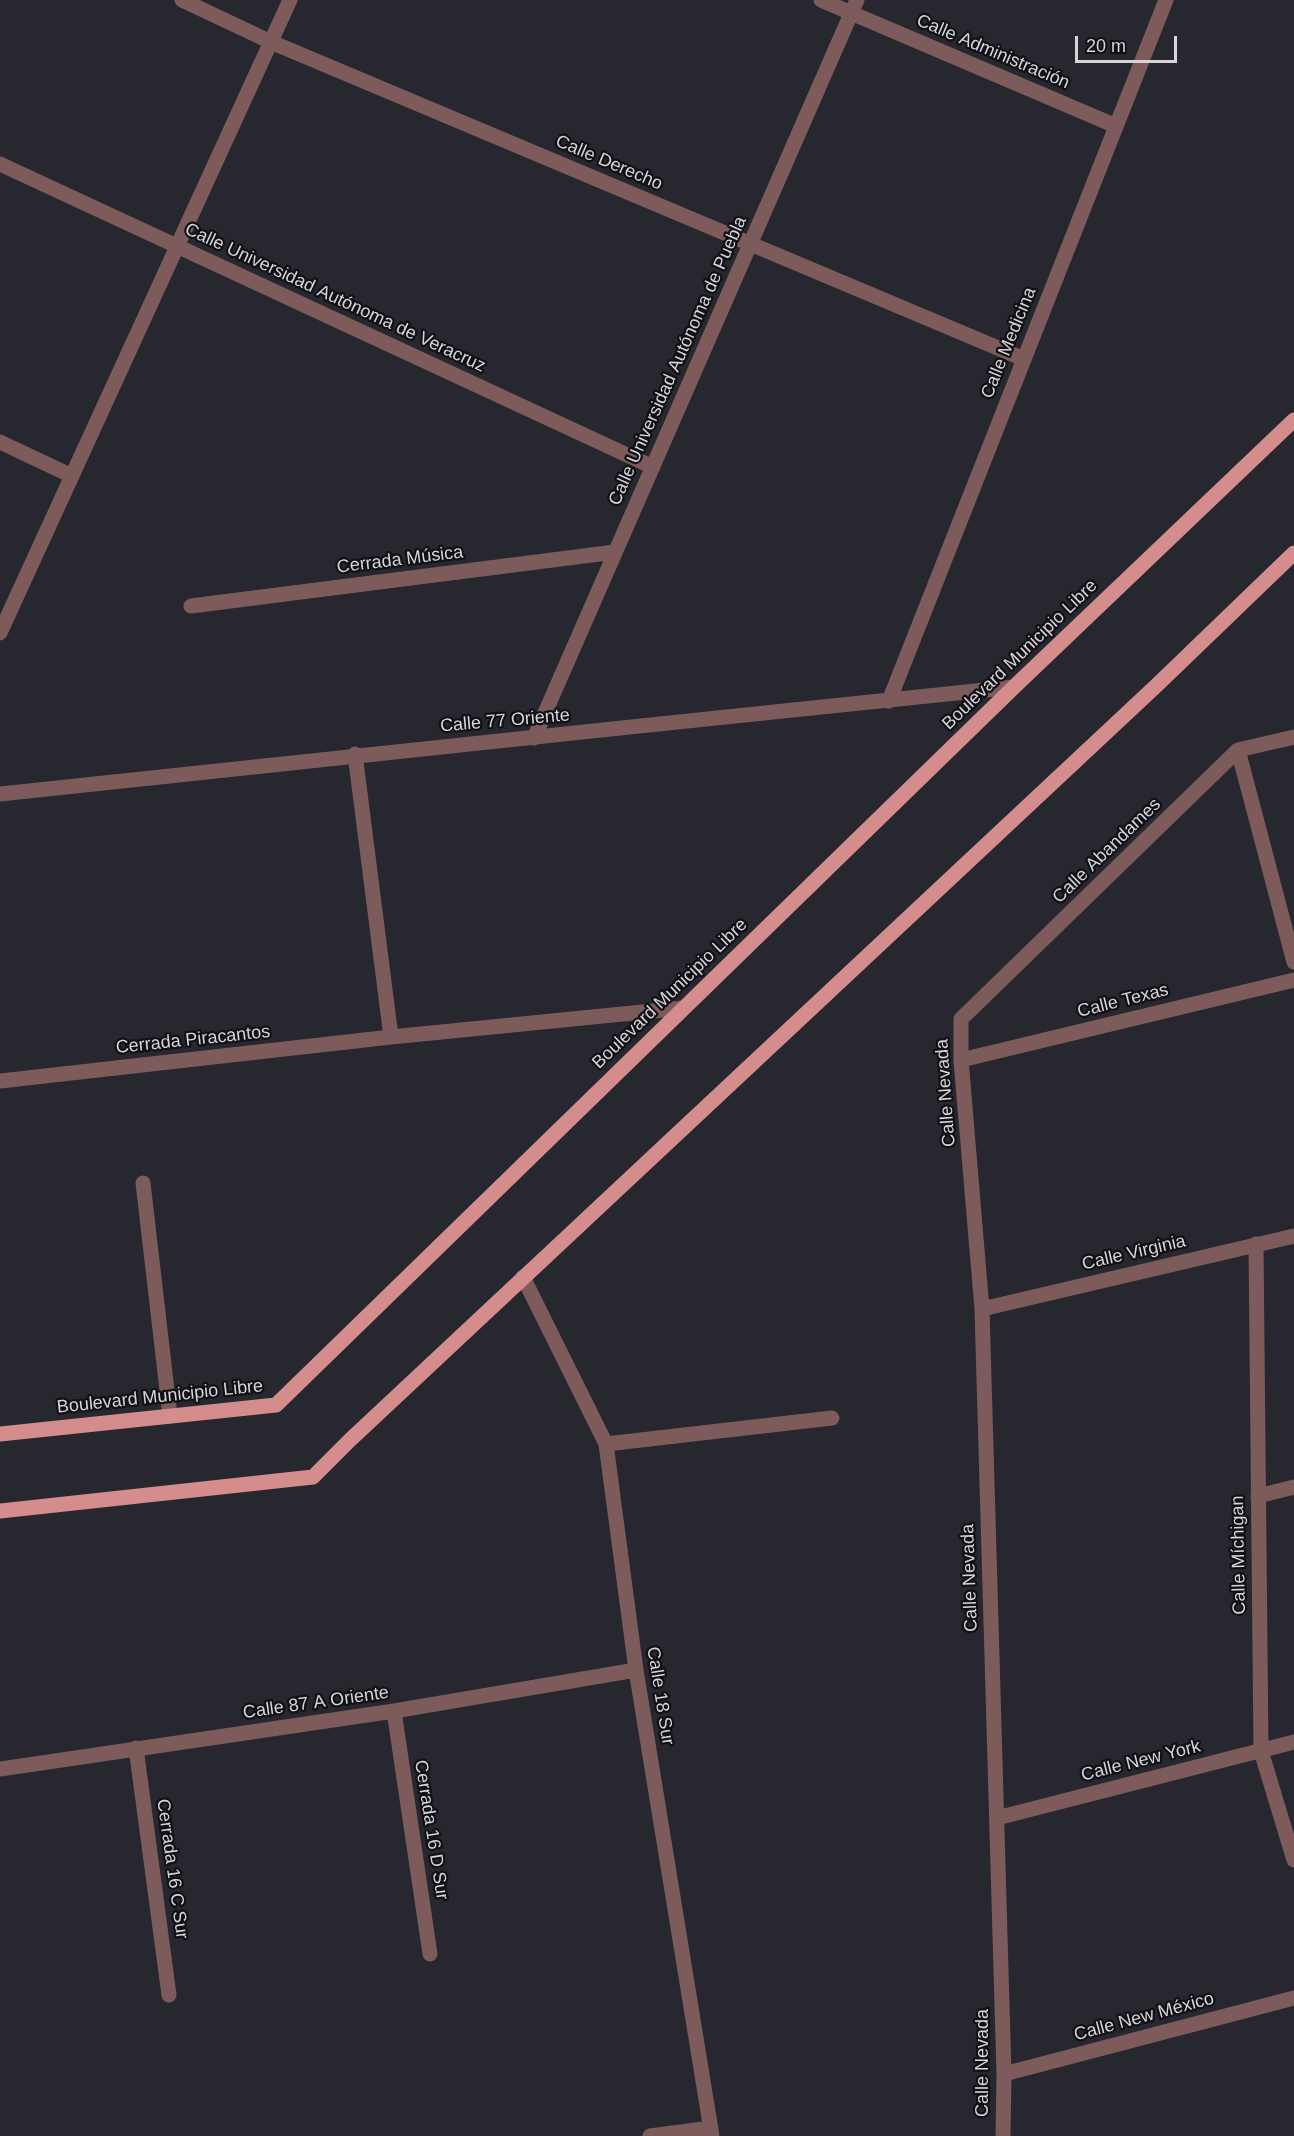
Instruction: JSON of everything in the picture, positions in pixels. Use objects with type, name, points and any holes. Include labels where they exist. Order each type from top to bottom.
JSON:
[{"type":"main road","name":"Boulevard Municipio Libre","points":[[0,1434],[276,1405],[1014,687],[1294,420]]},
{"type":"main road","points":[[0,1511],[314,1477],[350,1440],[1157,685],[1294,553]]},
{"type":"street","name":"Calle Derecho","points":[[182,0],[271,42],[1023,359]]},
{"type":"street","points":[[0,633],[290,0]]},
{"type":"street","name":"Calle Administración","points":[[821,0],[854,6],[1116,126]]},
{"type":"street","name":"Calle Medicina","points":[[889,700],[1167,0]]},
{"type":"street","name":"Calle Universidad Autónoma de Puebla","points":[[534,738],[854,6]]},
{"type":"street","name":"Calle Universidad Autónoma de Veracruz","points":[[0,164],[653,467]]},
{"type":"street","points":[[0,442],[72,476]]},
{"type":"street","name":"Cerrada Música","points":[[191,606],[615,552]]},
{"type":"street","name":"Calle 77 Oriente","points":[[0,794],[355,754],[534,738],[1014,687]]},
{"type":"street","points":[[1294,737],[1238,750],[1294,962]]},
{"type":"street","name":"Calle Abandames","points":[[961,1019],[1238,750]]},
{"type":"street","points":[[355,754],[391,1037]]},
{"type":"street","name":"Calle Texas","points":[[962,1060],[1294,980]]},
{"type":"street","name":"Cerrada Piracantos","points":[[0,1081],[391,1037],[683,1008]]},
{"type":"street","name":"Calle Nevada","points":[[961,1019],[962,1060],[982,1309],[1004,2074],[1003,2136]]},
{"type":"street","points":[[144,1183],[170,1416]]},
{"type":"street","name":"Calle Virginia","points":[[982,1309],[1294,1236]]},
{"type":"street","name":"Calle Míchigan","points":[[1256,1244],[1261,1750],[1294,1860]]},
{"type":"street","name":"Calle 18 Sur","points":[[523,1277],[606,1444],[636,1670],[712,2132]]},
{"type":"street","points":[[606,1444],[832,1418]]},
{"type":"street","points":[[1258,1496],[1294,1487]]},
{"type":"street","name":"Calle 87 A Oriente","points":[[0,1769],[394,1711],[636,1670]]},
{"type":"street","name":"Cerrada 16 D Sur","points":[[394,1711],[430,1954]]},
{"type":"street","name":"Calle New York","points":[[997,1818],[1294,1742]]},
{"type":"street","name":"Cerrada 16 C Sur","points":[[136,1748],[169,1995]]},
{"type":"street","name":"Calle New México","points":[[1004,2074],[1294,1998]]},
{"type":"street","points":[[650,2136],[712,2132]]}]
